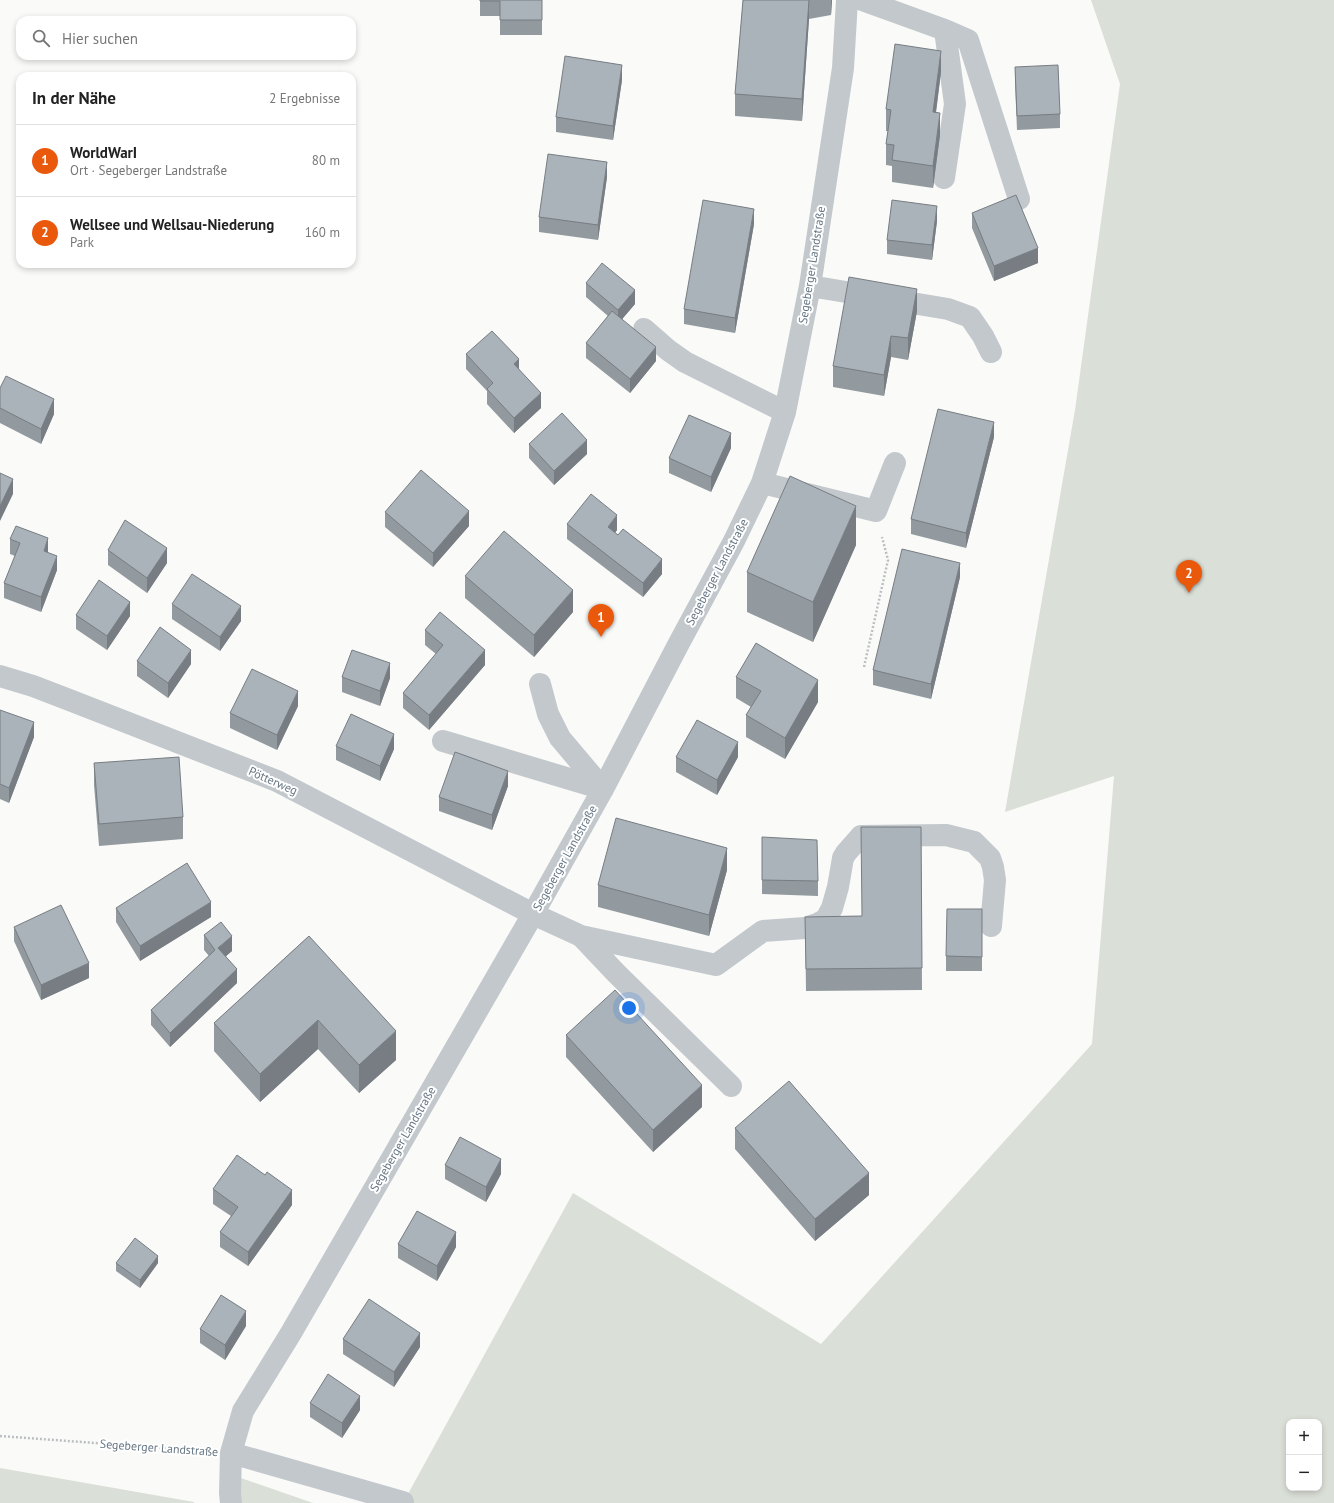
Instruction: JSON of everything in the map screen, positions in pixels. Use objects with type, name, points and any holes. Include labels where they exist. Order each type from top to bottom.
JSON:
[{"type":"street","name":"Segeberger Landstraße","points":[[231,1453],[243,1411],[291,1333],[533,914],[603,789],[734,541],[762,483],[785,412],[810,286],[843,68],[847,0]]},
{"type":"street","points":[[862,0],[945,30],[968,40],[1019,200]]},
{"type":"street","points":[[944,178],[956,104],[945,30]]},
{"type":"street","points":[[810,286],[948,309],[970,317],[983,336],[991,352]]},
{"type":"street","points":[[644,329],[668,350],[685,362],[785,412]]},
{"type":"street","points":[[762,483],[876,511],[895,463]]},
{"type":"street","name":"Pötterweg","points":[[0,676],[33,686],[277,781],[533,914],[581,936]]},
{"type":"street","points":[[540,684],[548,714],[560,738],[603,789]]},
{"type":"street","points":[[443,741],[603,789]]},
{"type":"street","points":[[581,936],[716,965],[763,931],[805,928],[826,919],[832,908],[838,887],[843,858],[861,836],[946,835],[974,842],[990,858],[993,867],[994,880],[991,926]]},
{"type":"street","points":[[581,936],[616,973],[731,1086]]},
{"type":"street","points":[[231,1503],[231,1453],[403,1502]]},
{"type":"path","points":[[864,667],[888,560],[876,511]]},
{"type":"path","name":"Segeberger Landstraße","points":[[0,1436],[231,1453]]},
{"type":"shaded area","points":[[1091,0],[1334,0],[1334,1503],[403,1503],[573,1193],[821,1344],[1092,1044],[1114,776],[1005,812],[1075,410],[1120,84]]},
{"type":"shaded area","points":[[0,1468],[194,1502],[194,1503],[0,1503]]},
{"type":"shaded area","points":[[235,1476],[313,1503],[242,1503]]},
{"type":"building","points":[[480,0],[542,0],[542,20],[500,20],[500,1]]},
{"type":"building","points":[[743,0],[809,0],[802,99],[735,94]]},
{"type":"building","points":[[895,44],[941,51],[933,112],[940,113],[933,166],[892,160],[894,145],[886,144],[891,110],[886,109]]},
{"type":"building","points":[[565,56],[622,65],[613,126],[556,117]]},
{"type":"building","points":[[1058,65],[1060,114],[1017,116],[1015,67]]},
{"type":"building","points":[[548,154],[607,162],[598,225],[539,217]]},
{"type":"building","points":[[1016,195],[1038,248],[994,266],[972,213]]},
{"type":"building","points":[[703,200],[754,209],[735,318],[684,309]]},
{"type":"building","points":[[892,200],[937,206],[932,245],[887,240]]},
{"type":"building","points":[[602,263],[635,290],[618,310],[586,283]]},
{"type":"building","points":[[849,277],[917,289],[908,338],[891,336],[884,375],[833,366]]},
{"type":"building","points":[[612,311],[656,347],[630,379],[586,343]]},
{"type":"building","points":[[492,331],[519,359],[514,364],[541,393],[514,418],[487,389],[493,383],[466,354]]},
{"type":"building","points":[[6,376],[54,399],[41,429],[0,408],[0,388]]},
{"type":"building","points":[[938,409],[994,422],[966,533],[911,519]]},
{"type":"building","points":[[562,413],[587,440],[554,471],[529,444]]},
{"type":"building","points":[[689,415],[731,433],[711,477],[669,458]]},
{"type":"building","points":[[421,470],[469,511],[433,553],[385,512]]},
{"type":"building","points":[[0,473],[13,479],[0,506]]},
{"type":"building","points":[[790,476],[856,506],[813,602],[747,572]]},
{"type":"building","points":[[591,494],[617,515],[608,527],[618,535],[623,529],[662,559],[643,583],[567,524]]},
{"type":"building","points":[[125,520],[167,548],[147,578],[108,550]]},
{"type":"building","points":[[16,526],[48,538],[44,551],[57,556],[41,597],[4,583],[20,543],[10,539]]},
{"type":"building","points":[[504,531],[573,590],[534,635],[465,576]]},
{"type":"building","points":[[902,549],[960,563],[931,684],[873,670]]},
{"type":"building","points":[[192,574],[241,606],[220,637],[172,604]]},
{"type":"building","points":[[99,580],[130,602],[107,636],[76,615]]},
{"type":"building","points":[[440,612],[485,650],[429,715],[403,693],[443,645],[425,630]]},
{"type":"building","points":[[160,627],[191,650],[168,683],[137,661]]},
{"type":"building","points":[[756,643],[818,680],[785,738],[746,715],[761,691],[736,677]]},
{"type":"building","points":[[352,650],[390,663],[380,691],[342,677]]},
{"type":"building","points":[[252,669],[298,691],[277,735],[230,713]]},
{"type":"building","points":[[0,710],[34,722],[9,788],[0,784]]},
{"type":"building","points":[[351,714],[394,734],[380,766],[336,746]]},
{"type":"building","points":[[697,720],[738,742],[717,780],[676,757]]},
{"type":"building","points":[[455,752],[508,771],[492,815],[439,797]]},
{"type":"building","points":[[179,757],[183,817],[99,824],[94,763]]},
{"type":"building","points":[[616,818],[727,848],[709,915],[598,885]]},
{"type":"building","points":[[861,827],[921,827],[922,968],[806,969],[805,917],[862,916]]},
{"type":"building","points":[[762,837],[817,840],[818,881],[762,880]]},
{"type":"building","points":[[187,863],[211,902],[140,946],[116,908]]},
{"type":"building","points":[[61,905],[89,963],[41,985],[14,927]]},
{"type":"building","points":[[947,909],[982,909],[982,957],[946,956]]},
{"type":"building","points":[[221,922],[232,936],[218,948],[237,969],[170,1033],[151,1010],[215,950],[204,935]]},
{"type":"building","points":[[309,936],[396,1031],[359,1065],[318,1020],[260,1074],[214,1023]]},
{"type":"building","points":[[615,990],[702,1085],[653,1130],[566,1035]]},
{"type":"building","points":[[789,1081],[869,1173],[815,1219],[735,1128]]},
{"type":"building","points":[[460,1137],[501,1159],[486,1187],[445,1165]]},
{"type":"building","points":[[237,1155],[265,1175],[267,1172],[292,1190],[248,1252],[220,1232],[238,1207],[213,1189]]},
{"type":"building","points":[[417,1211],[456,1232],[437,1266],[398,1244]]},
{"type":"building","points":[[135,1238],[158,1256],[140,1280],[116,1263]]},
{"type":"building","points":[[221,1295],[246,1311],[225,1345],[200,1329]]},
{"type":"building","points":[[369,1299],[420,1333],[394,1372],[343,1339]]},
{"type":"building","points":[[328,1374],[360,1396],[342,1423],[310,1403]]},
{"type":"place","name":"Wellsee und Wellsau-Niederung","points":[[1189,593]]},
{"type":"place","name":"WorldWarI","points":[[601,637]]}]
